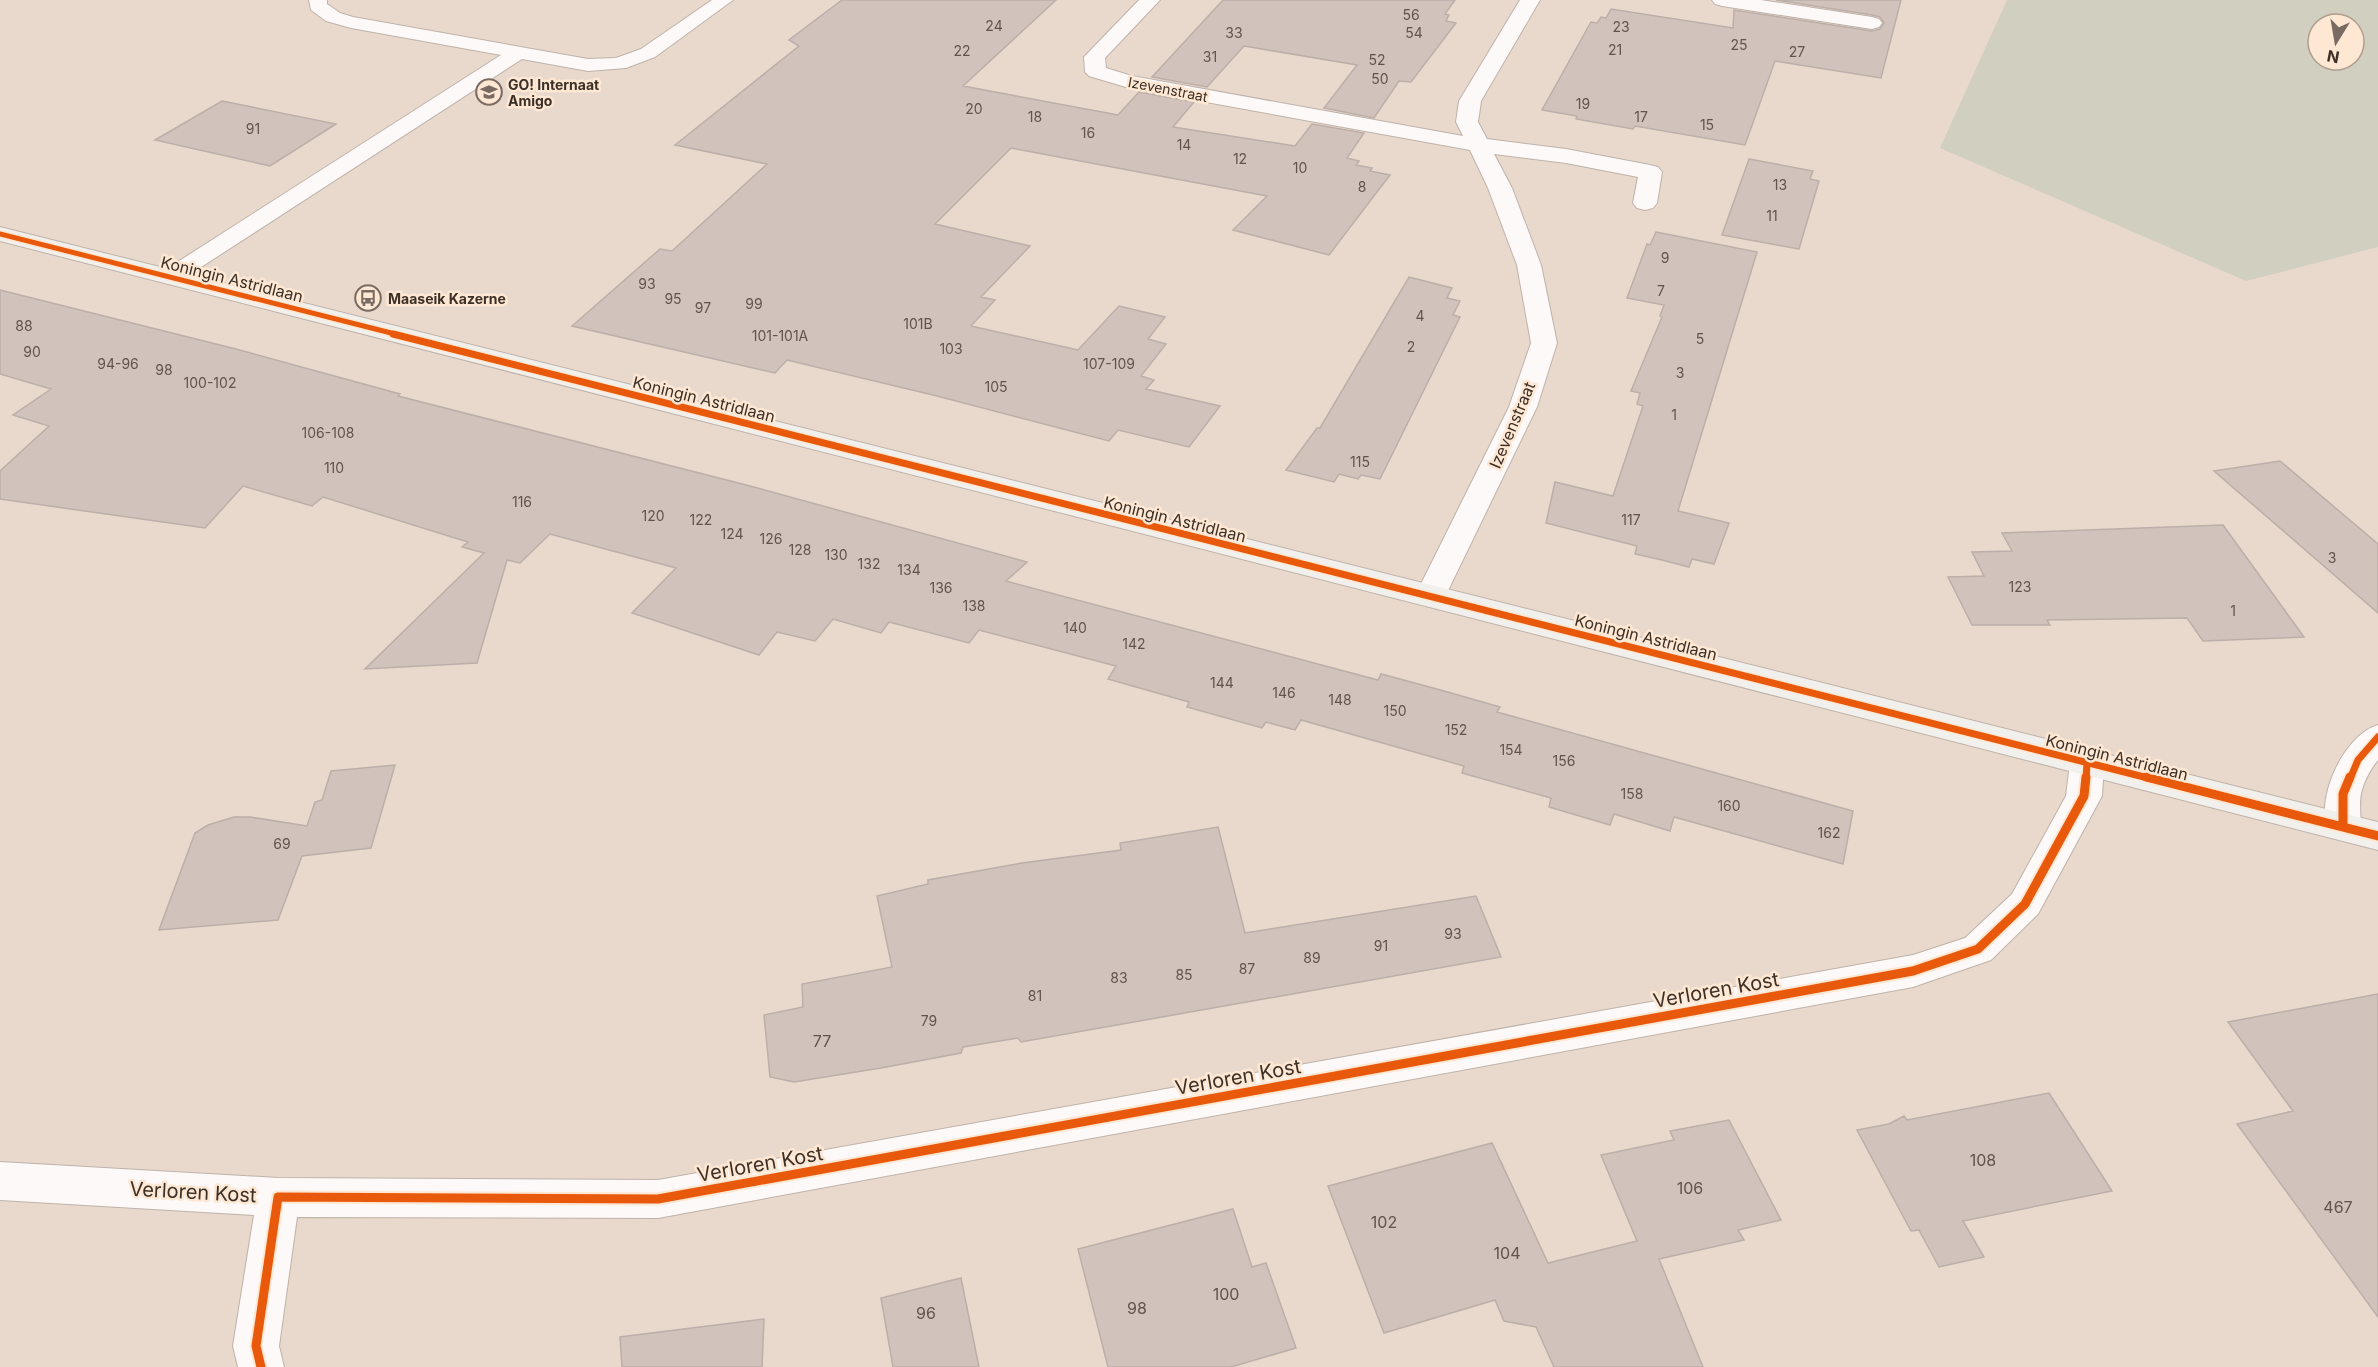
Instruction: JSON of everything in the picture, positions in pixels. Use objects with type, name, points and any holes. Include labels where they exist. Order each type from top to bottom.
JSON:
[{"type":"main road","name":"Koningin Astridlaan","points":[[0,234],[2378,836]]},
{"type":"street","name":"Izevenstraat","points":[[1150,0],[1094,57],[1096,72],[1129,82],[1477,145],[1566,156],[1650,172],[1645,202]]},
{"type":"street","name":"Izevenstraat","points":[[1431,596],[1523,407],[1544,343],[1529,265],[1500,188],[1467,122],[1470,101],[1530,0]]},
{"type":"street","points":[[1722,0],[1872,23]]},
{"type":"street","points":[[2343,827],[2343,794],[2358,760],[2378,737]]},
{"type":"street","name":"Verloren Kost","points":[[0,1181],[278,1197],[658,1199],[1914,971],[1978,949],[2025,904],[2084,796],[2087,763]]},
{"type":"street","points":[[261,1367],[256,1346],[278,1197]]},
{"type":"lane","points":[[318,0],[318,6],[324,11],[351,22],[516,54],[588,65],[619,64],[648,53],[724,0]]},
{"type":"lane","points":[[170,277],[516,54]]},
{"type":"shaded area","points":[[2007,0],[2378,0],[2378,247],[2246,281],[1940,148]]},
{"type":"building","points":[[842,0],[1056,0],[963,86],[1118,115],[1139,92],[1194,102],[1173,127],[1295,146],[1312,124],[1364,133],[1347,158],[1359,161],[1356,165],[1372,168],[1370,171],[1390,175],[1329,255],[1233,230],[1267,196],[1011,148],[935,224],[1030,246],[981,297],[995,300],[971,326],[1078,350],[1119,306],[1165,317],[1148,339],[1166,344],[1141,376],[1154,380],[1146,389],[1220,406],[1189,447],[1118,430],[1109,441],[787,360],[775,373],[572,326],[660,249],[672,251],[767,164],[675,145],[799,46],[789,40]]},
{"type":"building","points":[[1223,0],[1455,0],[1445,14],[1449,15],[1446,21],[1456,23],[1411,82],[1399,81],[1374,118],[1324,108],[1357,65],[1244,46],[1207,87],[1152,77]]},
{"type":"building","points":[[1776,0],[1901,0],[1881,78],[1775,61],[1745,145],[1635,126],[1633,129],[1576,119],[1577,116],[1542,110],[1591,22],[1597,23],[1601,17],[1606,18],[1611,9],[1733,28],[1734,10],[1872,31],[1880,29],[1884,23],[1880,17],[1872,15]]},
{"type":"building","points":[[222,101],[336,124],[270,166],[155,140]]},
{"type":"building","points":[[1749,159],[1813,171],[1810,179],[1819,181],[1799,249],[1722,235]]},
{"type":"building","points":[[1656,232],[1757,252],[1678,511],[1729,523],[1714,564],[1692,559],[1689,567],[1635,554],[1637,546],[1546,523],[1555,482],[1613,496],[1643,406],[1637,404],[1640,393],[1631,391],[1662,317],[1660,316],[1664,305],[1627,298],[1647,244],[1650,245]]},
{"type":"building","points":[[1409,277],[1452,288],[1447,298],[1460,301],[1453,315],[1460,317],[1380,479],[1361,475],[1358,479],[1339,474],[1334,482],[1286,470],[1317,428],[1320,428]]},
{"type":"building","points":[[0,290],[236,349],[400,394],[398,396],[750,486],[1027,562],[1006,581],[1378,680],[1381,674],[1437,689],[1500,707],[1497,712],[1853,811],[1843,864],[1674,817],[1670,831],[1614,814],[1610,825],[1549,807],[1551,798],[1462,773],[1464,766],[1301,720],[1295,730],[1266,722],[1262,728],[1187,707],[1189,702],[1108,679],[1116,666],[979,630],[969,643],[889,622],[881,633],[833,619],[815,641],[777,632],[759,655],[632,613],[676,568],[550,534],[520,563],[507,560],[477,663],[365,669],[484,553],[462,547],[468,542],[323,497],[312,506],[243,486],[205,528],[0,499],[0,471],[49,426],[13,415],[51,389],[0,374]]},
{"type":"building","points":[[2280,461],[2378,544],[2378,613],[2214,471]]},
{"type":"building","points":[[2223,525],[2304,637],[2203,641],[2187,618],[2047,620],[2050,625],[1972,625],[1948,577],[1984,576],[1972,552],[2012,551],[2002,533]]},
{"type":"building","points":[[395,765],[371,848],[302,856],[278,920],[159,930],[195,833],[208,825],[234,817],[250,817],[307,826],[315,802],[322,800],[331,771]]},
{"type":"building","points":[[1218,827],[1245,933],[1476,896],[1501,957],[1021,1042],[1018,1038],[963,1047],[961,1053],[881,1068],[794,1082],[770,1077],[764,1015],[803,1007],[802,984],[892,967],[877,896],[928,884],[928,880],[1022,863],[1121,850],[1120,843]]},
{"type":"building","points":[[2378,994],[2378,1317],[2237,1124],[2293,1111],[2228,1022]]},
{"type":"building","points":[[2049,1093],[2112,1191],[1963,1221],[1984,1257],[1939,1267],[1919,1230],[1911,1231],[1857,1130],[1889,1124],[1904,1116],[1907,1120]]},
{"type":"building","points":[[1729,1120],[1781,1220],[1738,1230],[1744,1240],[1659,1259],[1703,1367],[1554,1367],[1536,1327],[1504,1321],[1495,1300],[1384,1333],[1328,1186],[1492,1143],[1548,1263],[1637,1241],[1601,1155],[1674,1140],[1670,1131]]},
{"type":"building","points":[[1233,1209],[1252,1267],[1266,1263],[1296,1348],[1231,1367],[1108,1367],[1078,1249]]},
{"type":"building","points":[[961,1278],[979,1367],[893,1367],[881,1298]]},
{"type":"building","points":[[764,1319],[762,1367],[622,1367],[620,1337]]},
{"type":"cycle path","points":[[0,234],[2378,836]]},
{"type":"cycle path","points":[[2343,827],[2343,794],[2358,760],[2378,737]]},
{"type":"cycle path","points":[[261,1367],[256,1346],[278,1197],[658,1199],[1913,971],[1978,949],[2025,904],[2084,796],[2087,763]]},
{"type":"place","name":"GO! Internaat Amigo","points":[[489,92]]},
{"type":"place","name":"Maaseik Kazerne","points":[[368,298]]}]
